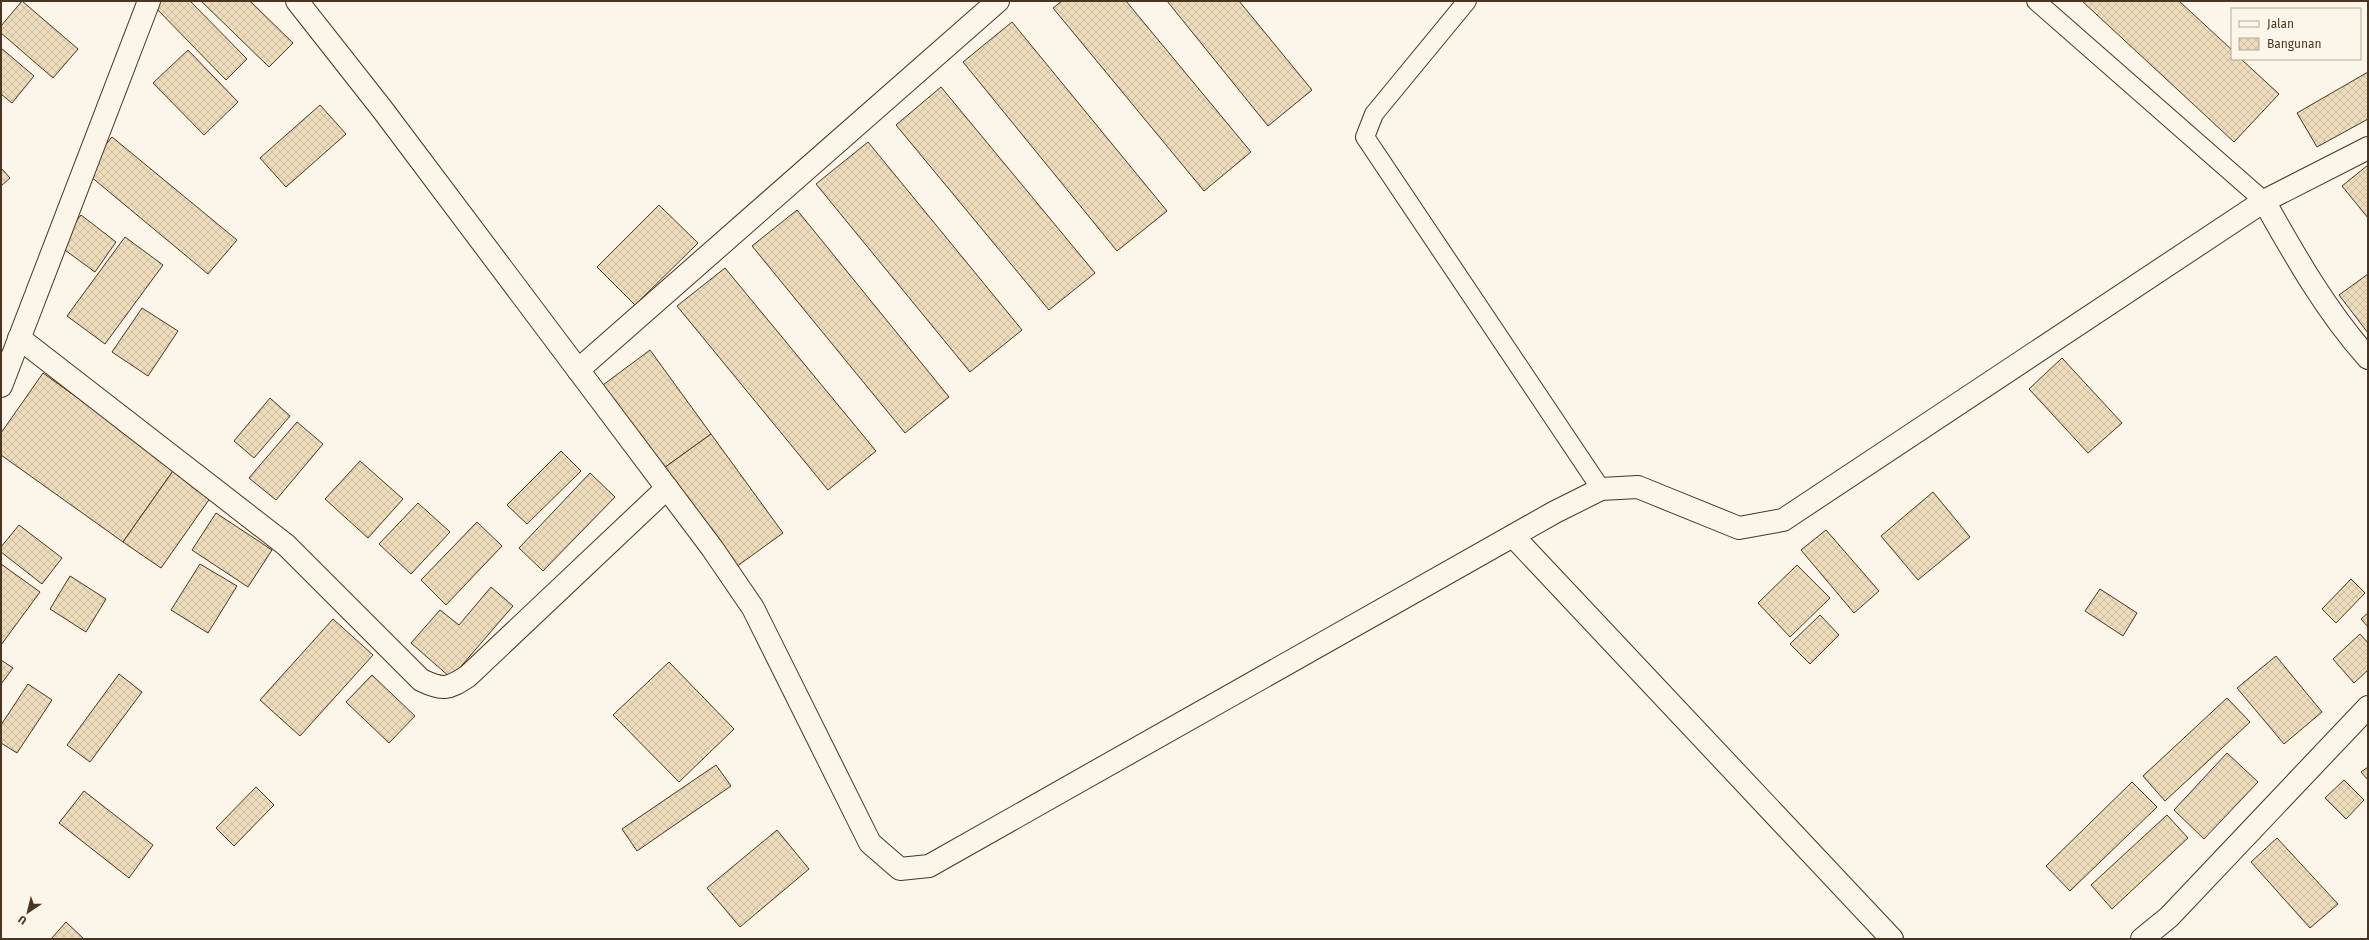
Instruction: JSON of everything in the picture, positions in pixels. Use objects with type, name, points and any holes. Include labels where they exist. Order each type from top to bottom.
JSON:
[{"type":"street","points":[[1,386],[149,1]]},
{"type":"street","points":[[297,1],[382,109],[712,548],[753,608],[870,843],[900,869],[929,866],[1512,536],[1601,489],[1638,486],[1739,528],[1783,520],[2264,201],[2368,148]]},
{"type":"street","points":[[578,370],[998,1]]},
{"type":"street","points":[[2264,201],[2309,279],[2344,332],[2368,358]]},
{"type":"street","points":[[19,338],[286,545],[421,680],[439,688],[452,687],[468,676],[667,488]]},
{"type":"street","points":[[1512,536],[1892,939]]},
{"type":"street","points":[[2142,939],[2169,917],[2368,707]]},
{"type":"lane","points":[[1467,1],[1374,114],[1364,137],[1601,489]]},
{"type":"lane","points":[[2036,1],[2264,201]]},
{"type":"building","points":[[22,1],[78,49],[53,78],[1,33],[1,26]]},
{"type":"building","points":[[161,1],[190,1],[247,59],[226,80],[155,7]]},
{"type":"building","points":[[201,1],[250,1],[293,43],[269,67]]},
{"type":"building","points":[[1062,1],[1126,1],[1251,152],[1204,191],[1053,8]]},
{"type":"building","points":[[1167,1],[1239,1],[1312,90],[1268,126]]},
{"type":"building","points":[[2082,1],[2179,1],[2231,49],[2231,60],[2242,60],[2279,94],[2234,142]]},
{"type":"building","points":[[1012,22],[1167,211],[1117,251],[963,62]]},
{"type":"building","points":[[1,48],[34,76],[12,103],[1,94]]},
{"type":"building","points":[[188,50],[238,102],[204,135],[153,83]]},
{"type":"building","points":[[2368,72],[2368,119],[2317,147],[2297,113]]},
{"type":"building","points":[[941,87],[1095,273],[1049,310],[896,125]]},
{"type":"building","points":[[320,105],[346,134],[286,187],[260,158]]},
{"type":"building","points":[[112,137],[237,240],[208,274],[84,171]]},
{"type":"building","points":[[868,142],[1022,330],[970,372],[816,184]]},
{"type":"building","points":[[2368,165],[2368,218],[2342,186]]},
{"type":"building","points":[[1,168],[10,178],[1,186]]},
{"type":"building","points":[[659,205],[698,243],[635,305],[597,267]]},
{"type":"building","points":[[797,210],[949,397],[905,433],[752,246]]},
{"type":"building","points":[[81,215],[116,242],[95,272],[58,245]]},
{"type":"building","points":[[125,237],[163,265],[105,344],[67,316]]},
{"type":"building","points":[[725,268],[876,451],[828,490],[677,306]]},
{"type":"building","points":[[2368,274],[2368,333],[2339,295]]},
{"type":"building","points":[[142,308],[178,331],[148,376],[112,352]]},
{"type":"building","points":[[650,350],[711,434],[664,468],[603,385]]},
{"type":"building","points":[[2062,358],[2122,423],[2088,453],[2029,389]]},
{"type":"building","points":[[43,373],[175,468],[123,542],[1,455],[1,433]]},
{"type":"building","points":[[270,398],[290,416],[254,458],[234,441]]},
{"type":"building","points":[[297,422],[323,444],[276,500],[249,478]]},
{"type":"building","points":[[711,434],[783,533],[736,567],[664,468]]},
{"type":"building","points":[[561,451],[581,471],[527,524],[507,505]]},
{"type":"building","points":[[360,461],[403,499],[368,538],[325,499]]},
{"type":"building","points":[[175,468],[213,494],[161,568],[123,542]]},
{"type":"building","points":[[590,473],[615,497],[543,571],[519,548]]},
{"type":"building","points":[[1933,492],[1970,537],[1918,580],[1881,536]]},
{"type":"building","points":[[418,503],[450,532],[411,574],[379,544]]},
{"type":"building","points":[[216,513],[272,550],[248,587],[192,550]]},
{"type":"building","points":[[477,522],[502,546],[446,605],[421,580]]},
{"type":"building","points":[[19,525],[62,558],[42,584],[1,552],[1,547]]},
{"type":"building","points":[[1826,530],[1879,591],[1854,613],[1801,550]]},
{"type":"building","points":[[1,564],[40,592],[1,645]]},
{"type":"building","points":[[200,564],[237,586],[208,633],[171,610]]},
{"type":"building","points":[[1797,565],[1830,598],[1790,637],[1758,603]]},
{"type":"building","points":[[70,576],[106,599],[86,632],[50,609]]},
{"type":"building","points":[[2351,579],[2365,593],[2336,623],[2322,609]]},
{"type":"building","points":[[491,587],[513,606],[451,678],[411,643],[440,610],[459,625]]},
{"type":"building","points":[[2100,589],[2137,613],[2123,636],[2085,611]]},
{"type":"building","points":[[2368,613],[2368,627],[2361,619]]},
{"type":"building","points":[[1820,615],[1839,635],[1810,664],[1790,644]]},
{"type":"building","points":[[333,619],[373,655],[300,736],[260,700]]},
{"type":"building","points":[[2360,634],[2368,643],[2368,670],[2354,683],[2333,659]]},
{"type":"building","points":[[2276,656],[2322,712],[2284,744],[2237,688]]},
{"type":"building","points":[[1,660],[13,668],[1,684]]},
{"type":"building","points":[[669,662],[734,729],[679,782],[613,715]]},
{"type":"building","points":[[119,674],[142,692],[90,762],[67,745]]},
{"type":"building","points":[[372,675],[415,716],[389,743],[346,702]]},
{"type":"building","points":[[28,684],[52,700],[17,753],[1,743],[1,725]]},
{"type":"building","points":[[2227,698],[2250,722],[2165,801],[2143,776]]},
{"type":"building","points":[[2227,753],[2258,782],[2204,839],[2174,810]]},
{"type":"building","points":[[716,765],[731,786],[637,851],[622,829]]},
{"type":"building","points":[[2368,767],[2368,780],[2361,772]]},
{"type":"building","points":[[2344,780],[2364,800],[2346,819],[2325,798]]},
{"type":"building","points":[[2132,782],[2157,807],[2070,891],[2046,866]]},
{"type":"building","points":[[256,787],[274,805],[234,846],[216,828]]},
{"type":"building","points":[[84,791],[153,845],[129,878],[59,823]]},
{"type":"building","points":[[2167,815],[2188,838],[2112,909],[2091,885]]},
{"type":"building","points":[[777,830],[809,869],[740,927],[707,888]]},
{"type":"building","points":[[2277,838],[2338,904],[2310,928],[2251,862]]},
{"type":"building","points":[[66,922],[84,939],[51,939]]}]
